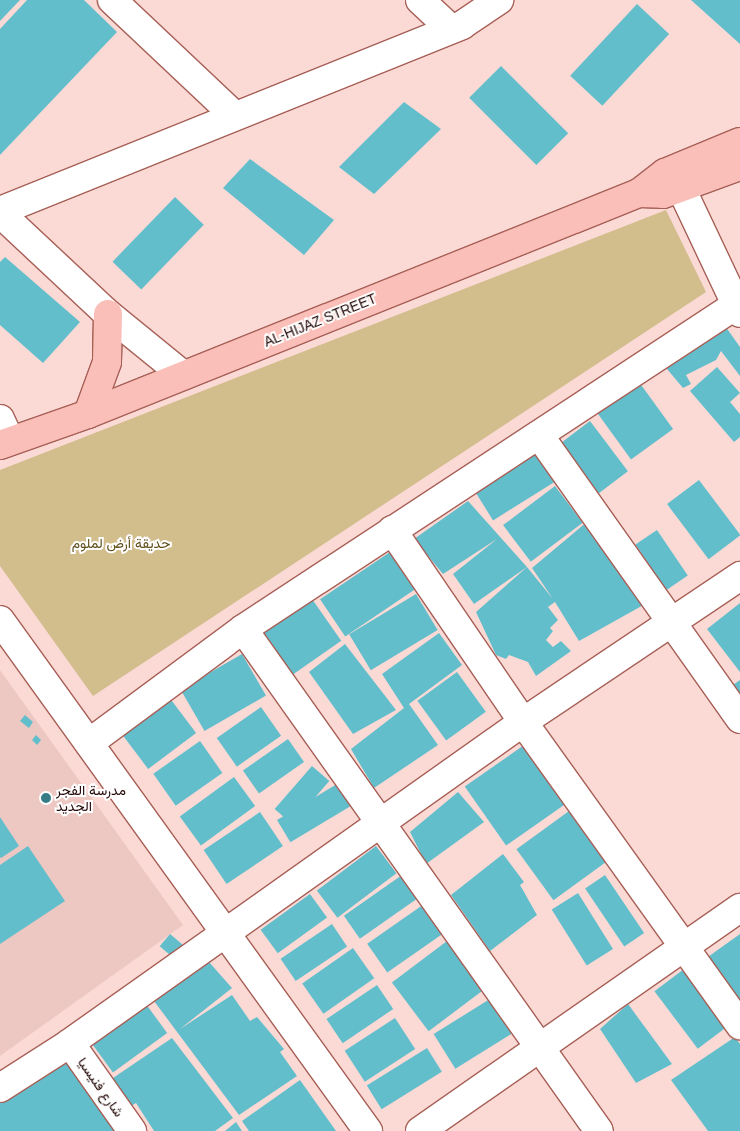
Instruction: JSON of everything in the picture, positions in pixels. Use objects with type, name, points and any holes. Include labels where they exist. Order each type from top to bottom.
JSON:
[{"type":"main road","name":"AL-HIJAZ STREET","points":[[3,435],[88,414],[638,193],[665,174],[740,142]]},
{"type":"main road","name":"AL-HIJAZ STREET","points":[[638,193],[663,194],[740,166]]},
{"type":"main road","points":[[88,414],[107,362],[108,314]]},
{"type":"street","points":[[112,0],[234,115]]},
{"type":"street","points":[[420,0],[451,29]]},
{"type":"street","points":[[183,375],[108,314],[0,212],[234,115],[451,29],[477,17],[499,0]]},
{"type":"street","points":[[88,743],[243,629],[392,530],[738,309],[681,188]]},
{"type":"street","points":[[539,435],[740,719]]},
{"type":"street","points":[[392,530],[523,722],[740,1025]]},
{"type":"street","points":[[0,1088],[70,1043],[225,930],[523,722],[740,576]]},
{"type":"street","points":[[0,620],[368,1131]]},
{"type":"street","points":[[243,629],[540,1045],[599,1131]]},
{"type":"street","points":[[420,1131],[540,1045],[740,908]]},
{"type":"street","name":"شارع فنيسيا","points":[[70,1043],[132,1131]]},
{"type":"shaded area","name":"مدرسة الفجر الجديد","points":[[0,670],[183,925],[0,1056]]},
{"type":"green space","name":"حديقة أرض لملوم","points":[[666,210],[706,292],[93,696],[0,566],[0,470]]},
{"type":"building","points":[[0,0],[20,0],[0,21]]},
{"type":"building","points":[[27,0],[84,0],[117,32],[0,155],[0,29]]},
{"type":"building","points":[[691,0],[740,0],[740,44]]},
{"type":"building","points":[[637,4],[669,34],[602,106],[570,76]]},
{"type":"building","points":[[501,66],[568,133],[536,165],[469,98]]},
{"type":"building","points":[[404,102],[441,129],[374,194],[339,167]]},
{"type":"building","points":[[250,159],[334,220],[304,255],[223,188]]},
{"type":"building","points":[[175,197],[204,225],[141,290],[112,262]]},
{"type":"building","points":[[5,257],[80,322],[43,363],[0,325],[0,262]]},
{"type":"building","points":[[723,323],[740,347],[740,376],[721,351],[716,360],[686,375],[691,384],[683,388],[662,363]]},
{"type":"building","points":[[717,367],[740,393],[730,402],[740,414],[740,437],[734,442],[690,391]]},
{"type":"building","points":[[639,382],[673,429],[631,459],[597,413]]},
{"type":"building","points":[[590,421],[628,471],[595,496],[557,446]]},
{"type":"building","points":[[534,450],[554,482],[493,520],[473,488]]},
{"type":"building","points":[[699,480],[740,534],[709,559],[667,504]]},
{"type":"building","points":[[555,486],[583,523],[531,562],[503,525]]},
{"type":"building","points":[[468,501],[527,567],[474,604],[453,574],[497,539],[443,574],[414,539]]},
{"type":"building","points":[[588,521],[647,603],[579,641],[555,602],[548,607],[558,620],[550,628],[553,631],[546,640],[553,647],[561,641],[571,651],[536,676],[528,662],[509,655],[506,659],[496,655],[476,612],[527,567],[553,599],[532,568]]},
{"type":"building","points":[[657,530],[688,576],[666,590],[635,545]]},
{"type":"building","points":[[393,550],[418,587],[345,637],[320,599]]},
{"type":"building","points":[[416,594],[438,630],[371,670],[349,634]]},
{"type":"building","points":[[312,599],[341,641],[293,675],[264,633]]},
{"type":"building","points":[[740,603],[740,672],[707,629]]},
{"type":"building","points":[[439,633],[462,665],[409,704],[438,745],[374,788],[351,749],[404,708],[382,674]]},
{"type":"building","points":[[345,644],[396,710],[353,734],[309,672]]},
{"type":"building","points":[[242,654],[266,696],[205,731],[181,690]]},
{"type":"building","points":[[457,672],[486,712],[446,740],[417,701]]},
{"type":"building","points":[[740,680],[740,704],[727,689]]},
{"type":"building","points":[[169,697],[196,733],[148,769],[121,733]]},
{"type":"building","points":[[261,707],[281,736],[237,767],[217,738]]},
{"type":"building","points":[[25,715],[33,722],[29,728],[20,721]]},
{"type":"building","points":[[36,735],[41,740],[37,745],[32,740]]},
{"type":"building","points":[[288,739],[304,762],[259,793],[243,771]]},
{"type":"building","points":[[200,741],[222,773],[176,806],[153,774]]},
{"type":"building","points":[[527,743],[568,802],[506,846],[465,787]]},
{"type":"building","points":[[312,766],[329,781],[292,824],[275,809]]},
{"type":"building","points":[[234,777],[255,806],[201,846],[180,816]]},
{"type":"building","points":[[337,784],[350,806],[290,842],[277,820]]},
{"type":"building","points":[[458,792],[484,822],[426,864],[410,832]]},
{"type":"building","points":[[569,811],[606,862],[553,900],[516,849]]},
{"type":"building","points":[[260,812],[283,846],[227,884],[204,850]]},
{"type":"building","points":[[0,817],[19,846],[1,858],[0,857]]},
{"type":"building","points":[[28,846],[65,901],[0,944],[0,865]]},
{"type":"building","points":[[376,846],[396,873],[337,918],[317,891]]},
{"type":"building","points":[[503,854],[524,882],[520,885],[537,915],[490,951],[451,895]]},
{"type":"building","points":[[402,875],[418,898],[360,939],[344,916]]},
{"type":"building","points":[[605,875],[644,933],[624,946],[585,888]]},
{"type":"building","points":[[578,893],[613,949],[587,965],[552,909]]},
{"type":"building","points":[[310,894],[327,917],[278,953],[261,930]]},
{"type":"building","points":[[427,902],[447,931],[387,973],[367,944]]},
{"type":"building","points":[[332,924],[347,946],[296,981],[281,959]]},
{"type":"building","points":[[170,934],[183,945],[173,957],[160,946]]},
{"type":"building","points":[[740,934],[740,1006],[705,959]]},
{"type":"building","points":[[451,938],[488,987],[429,1031],[392,983]]},
{"type":"building","points":[[353,948],[374,978],[323,1014],[302,984]]},
{"type":"building","points":[[209,962],[232,988],[180,1029],[232,995],[250,1021],[257,1017],[284,1049],[280,1052],[297,1076],[239,1115],[154,1001]]},
{"type":"building","points":[[684,969],[727,1027],[698,1049],[654,991]]},
{"type":"building","points":[[377,985],[393,1009],[343,1043],[326,1019]]},
{"type":"building","points":[[493,997],[515,1032],[455,1069],[434,1034]]},
{"type":"building","points":[[146,1004],[167,1033],[113,1073],[92,1043]]},
{"type":"building","points":[[628,1004],[672,1064],[636,1083],[600,1029]]},
{"type":"building","points":[[395,1018],[415,1049],[365,1082],[345,1051]]},
{"type":"building","points":[[735,1037],[740,1044],[740,1131],[708,1131],[671,1080]]},
{"type":"building","points":[[172,1038],[233,1118],[215,1131],[154,1131],[136,1103],[131,1106],[113,1078]]},
{"type":"building","points":[[427,1048],[442,1072],[382,1109],[367,1086]]},
{"type":"building","points":[[66,1058],[120,1131],[0,1131],[0,1101]]},
{"type":"building","points":[[300,1080],[336,1131],[249,1131],[242,1121]]},
{"type":"building","points":[[236,1122],[242,1131],[225,1131]]},
{"type":"place","name":"مدرسة الفجر الجديد","points":[[46,798]]}]
